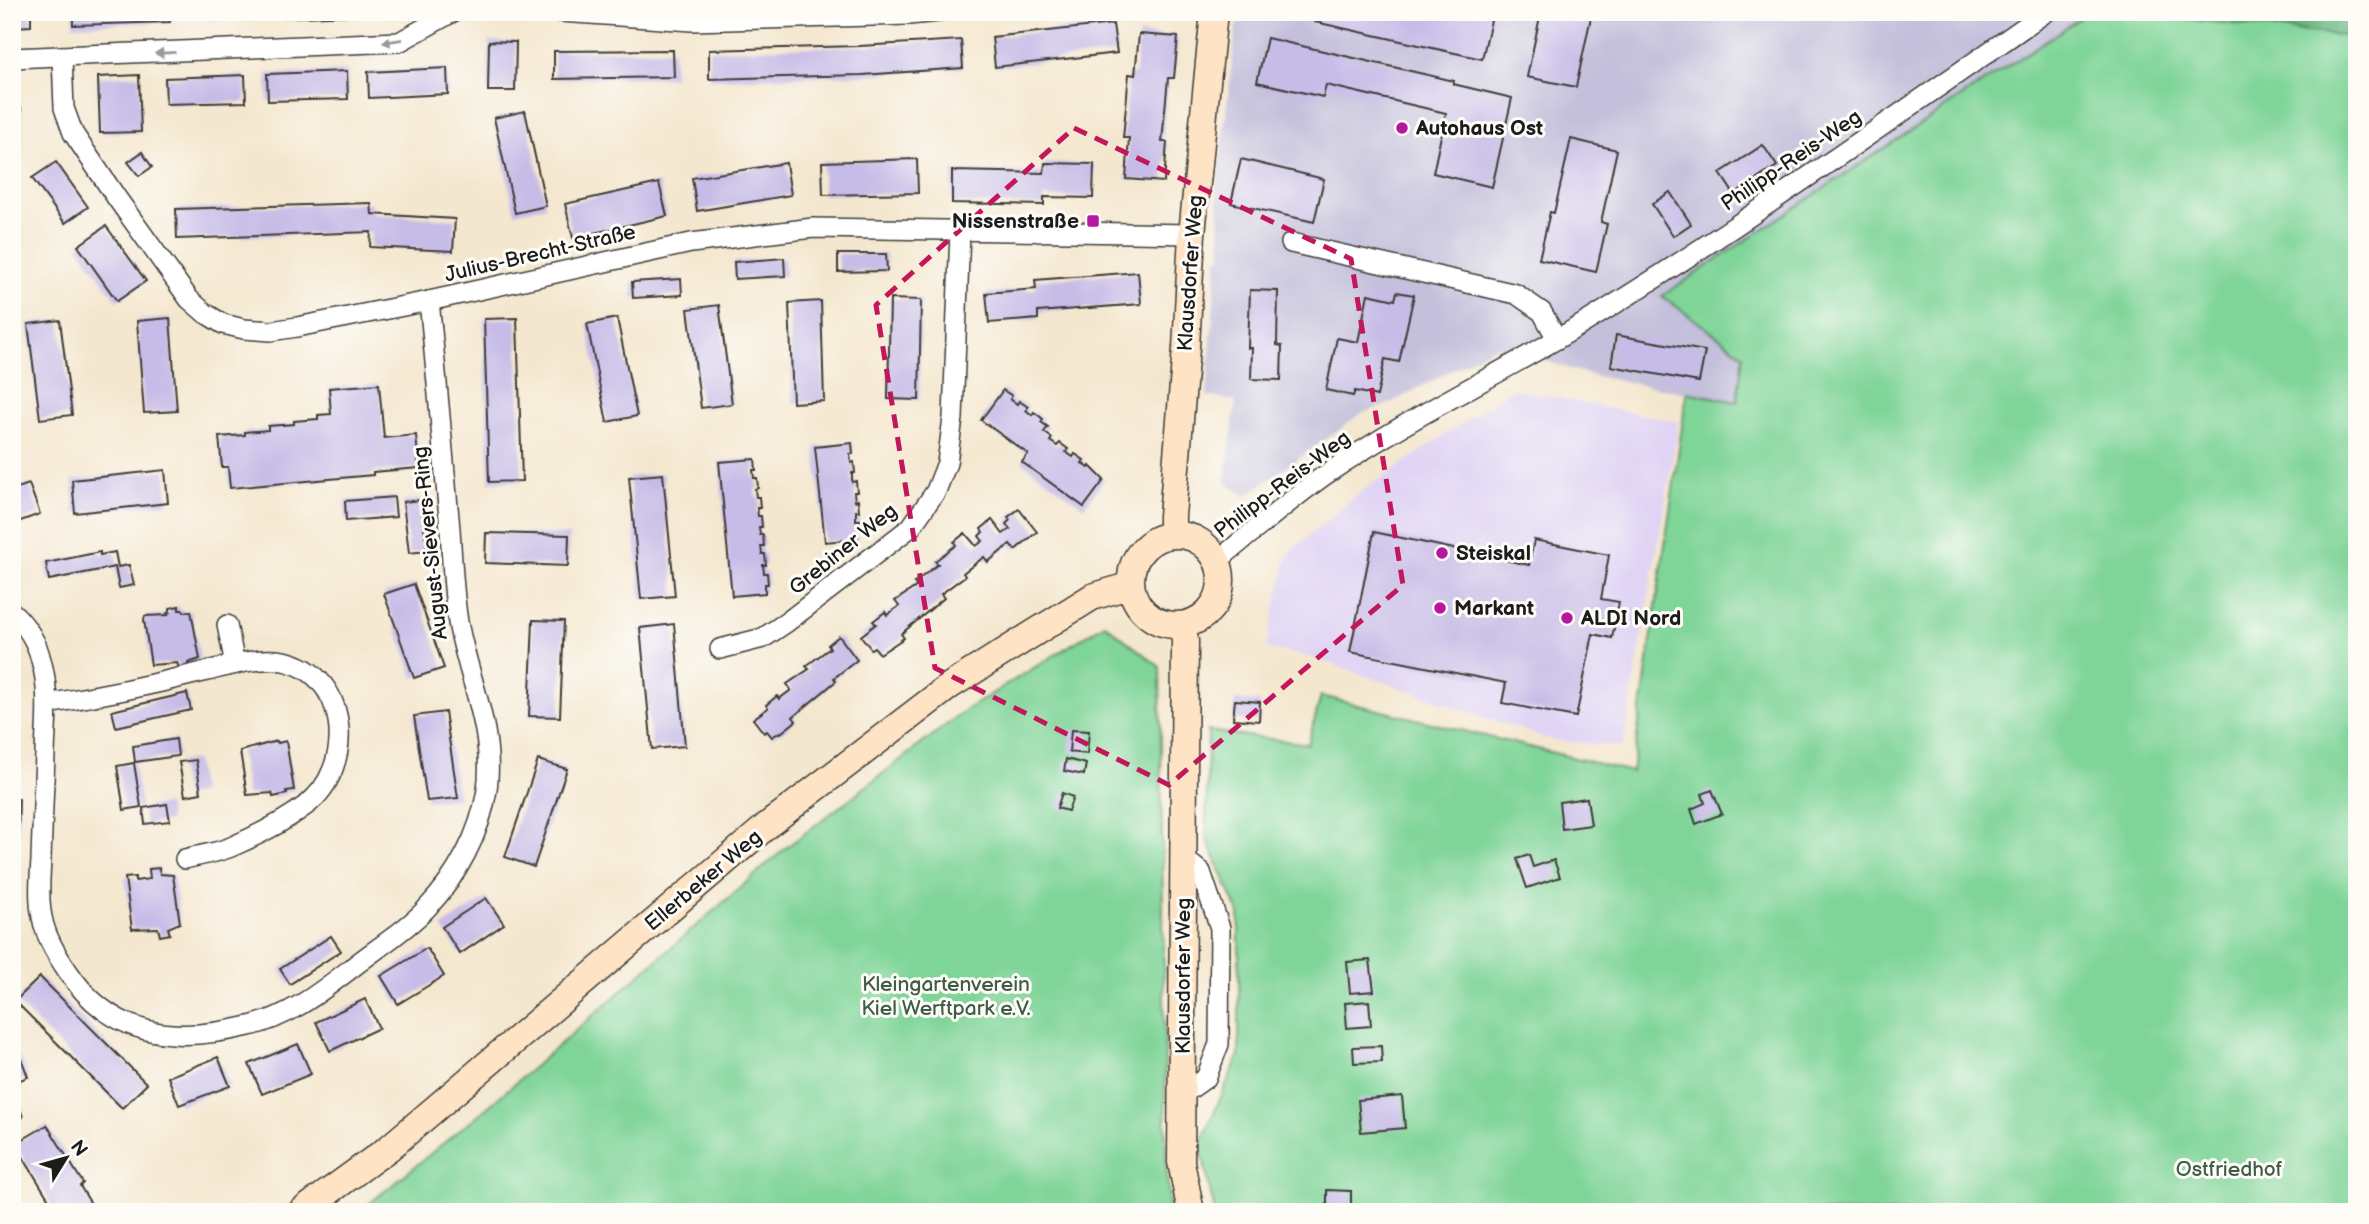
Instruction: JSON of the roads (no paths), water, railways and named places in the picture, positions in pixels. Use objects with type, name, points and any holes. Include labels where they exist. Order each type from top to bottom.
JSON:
[{"type":"street","points":[[12,58],[399,42],[453,12]]},
{"type":"street","points":[[561,12],[692,21],[895,16],[938,12]]},
{"type":"street","name":"Klausdorfer Weg","points":[[1172,535],[1192,234],[1214,12]]},
{"type":"street","name":"Philipp-Reis-Weg","points":[[1217,561],[1326,475],[1598,314],[1834,160],[2046,12]]},
{"type":"street","name":"Julius-Brecht-Straße","points":[[62,57],[64,108],[73,133],[189,299],[223,324],[244,329],[271,331],[429,301],[691,243],[813,228],[1192,234]]},
{"type":"street","name":"Grebiner Weg","points":[[720,649],[763,638],[787,622],[911,527],[936,491],[947,463],[953,418],[960,231]]},
{"type":"street","points":[[1292,243],[1516,294],[1542,312],[1557,339]]},
{"type":"street","name":"August-Sievers-Ring","points":[[12,612],[33,640],[42,661],[47,704],[40,871],[42,917],[54,949],[74,980],[94,1004],[121,1021],[151,1032],[180,1036],[252,1026],[293,1009],[325,989],[424,912],[443,890],[461,863],[477,828],[486,790],[488,752],[483,714],[458,622],[429,301]]},
{"type":"street","points":[[1172,535],[1186,536],[1209,549],[1217,561],[1222,575],[1218,598],[1204,617],[1182,625],[1164,624],[1148,616],[1136,602],[1131,585],[1133,567],[1141,551],[1155,540],[1172,535]]},
{"type":"street","name":"Ellerbeker Weg","points":[[301,1212],[388,1148],[769,824],[951,685],[1092,597],[1131,585]]},
{"type":"street","points":[[227,625],[235,664]]},
{"type":"street","name":"Klausdorfer Weg","points":[[1182,625],[1185,641],[1181,1162],[1191,1212]]},
{"type":"street","points":[[47,704],[105,695],[235,664],[276,660],[303,668],[321,682],[335,703],[341,738],[327,784],[306,806],[229,848],[185,859]]},
{"type":"street","name":"Klausdorfer Weg","points":[[1183,859],[1201,872],[1220,928],[1219,1044],[1206,1078],[1183,1094]]},
{"type":"place","name":"Autohaus Ost","points":[[1402,128]]},
{"type":"place","name":"Nissenstraße","points":[[1093,221]]},
{"type":"place","name":"Steiskal","points":[[1442,553]]},
{"type":"place","name":"Markant","points":[[1440,608]]},
{"type":"place","name":"ALDI Nord","points":[[1567,618]]},
{"type":"park label","name":"Kleingartenverein Kiel Werftpark e.V.","points":[[946,996]]},
{"type":"park label","name":"Ostfriedhof","points":[[2229,1169]]}]
